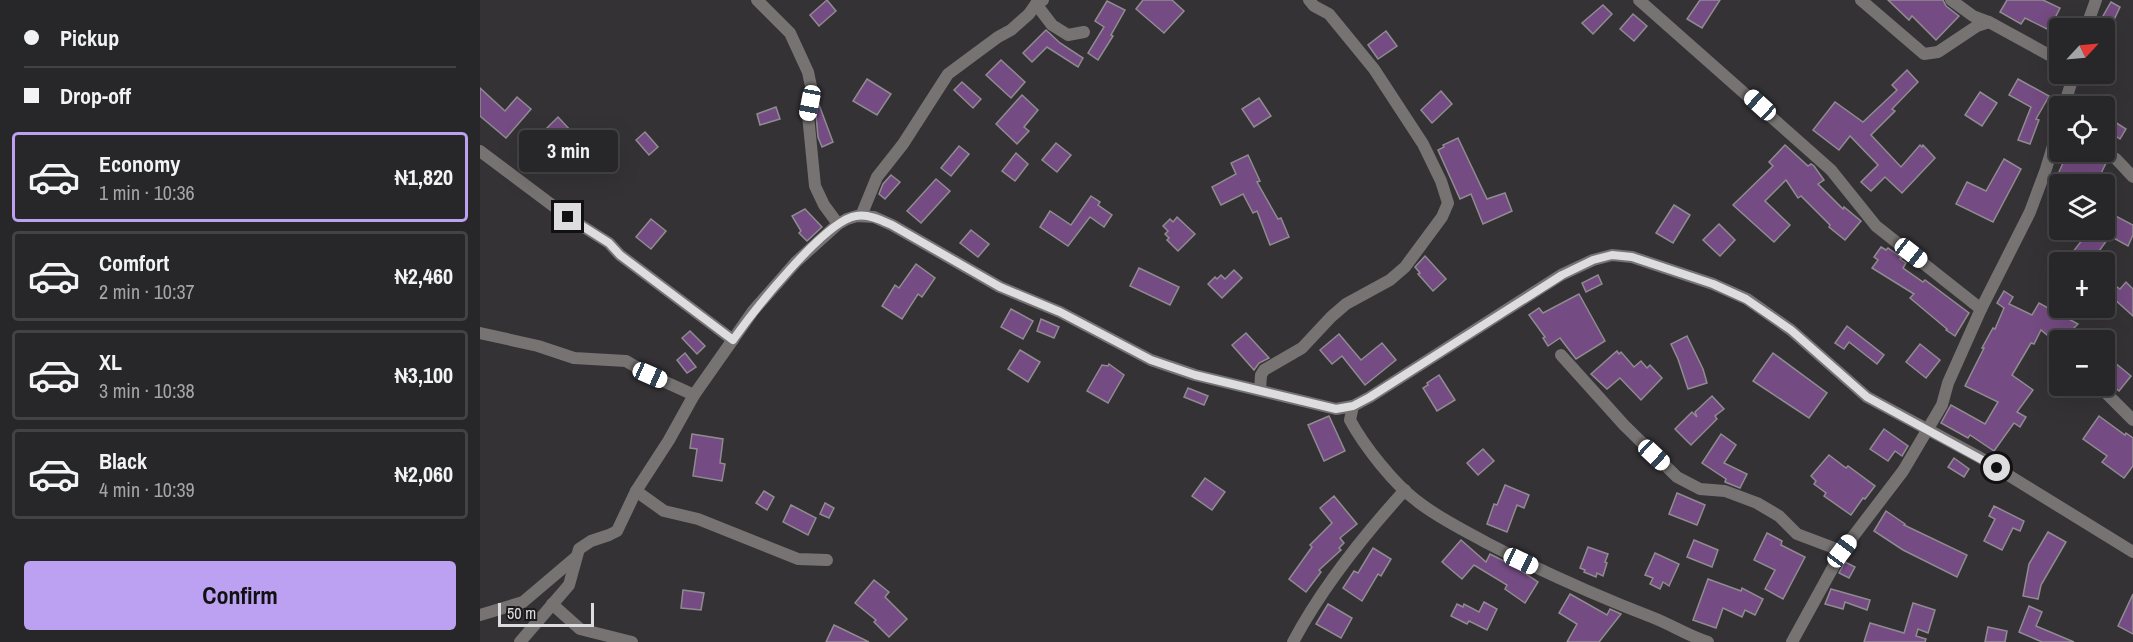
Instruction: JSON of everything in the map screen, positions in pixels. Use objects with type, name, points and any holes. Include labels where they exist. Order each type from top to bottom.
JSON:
[{"type":"street","points":[[757,0],[790,33],[808,72],[812,91],[808,115],[815,186],[824,205],[838,224]]},
{"type":"street","points":[[1260,390],[1261,375],[1264,370],[1296,352],[1346,304],[1390,280],[1405,267],[1442,217],[1448,204],[1441,182],[1423,144],[1374,69],[1329,14],[1314,6],[1309,0]]},
{"type":"street","points":[[1639,0],[1831,170],[1876,226],[1981,309]]},
{"type":"street","points":[[1861,0],[1924,54],[1938,52],[1977,26],[1989,22]]},
{"type":"street","points":[[1951,0],[1973,16],[1989,22],[2049,55]]},
{"type":"street","points":[[2090,18],[2096,0]]},
{"type":"street","points":[[861,216],[877,177],[903,144],[941,83],[957,67],[1011,30],[1040,2],[1052,25],[1068,35],[1084,32]]},
{"type":"street","points":[[480,151],[568,217],[609,243],[620,255],[733,340]]},
{"type":"street","points":[[2115,158],[2133,177]]},
{"type":"street","points":[[1792,642],[1842,551],[1903,471],[1942,405],[1948,383],[1981,309],[2030,212],[2049,160]]},
{"type":"street","points":[[520,642],[569,585],[579,549],[591,541],[617,531],[636,491],[669,440],[694,394],[753,311],[796,262],[838,224],[861,216],[892,225],[1000,287],[1060,312],[1151,360],[1195,375],[1336,409],[1353,406],[1562,275],[1593,260],[1612,255],[1642,260],[1713,284],[1746,299],[1791,330],[1867,397],[1979,457],[2133,552]]},
{"type":"street","points":[[480,333],[537,346],[574,358],[626,361],[650,375],[694,394]]},
{"type":"street","points":[[1562,355],[1624,425],[1677,477],[1700,489],[1725,491],[1757,503],[1779,516],[1797,534],[1842,551]]},
{"type":"street","points":[[2109,396],[2133,420]]},
{"type":"street","points":[[1353,406],[1350,420],[1356,431],[1380,463],[1416,501],[1457,527],[1521,561],[1659,620],[1691,637],[1708,642]]},
{"type":"street","points":[[1293,642],[1318,599],[1370,528],[1405,490]]},
{"type":"street","points":[[636,491],[664,511],[698,519],[798,559],[828,560]]},
{"type":"street","points":[[480,615],[523,602],[576,557]]},
{"type":"street","points":[[552,604],[580,629],[632,642]]},
{"type":"building","points":[[827,0],[836,11],[819,26],[810,15]]},
{"type":"building","points":[[1143,0],[1172,0],[1184,11],[1164,33],[1136,9]]},
{"type":"building","points":[[1700,0],[1720,0],[1702,28],[1687,19]]},
{"type":"building","points":[[1888,0],[1943,0],[1946,6],[1959,16],[1936,40],[1912,16],[1909,20]]},
{"type":"building","points":[[2007,0],[2043,0],[2060,8],[2055,18],[2049,18],[2049,30],[2025,18],[2021,24],[2000,12]]},
{"type":"building","points":[[1107,1],[1125,10],[1098,60],[1088,53],[1104,27],[1095,21]]},
{"type":"building","points":[[2111,2],[2120,7],[2115,18],[2103,16]]},
{"type":"building","points":[[1603,5],[1612,14],[1593,34],[1582,23]]},
{"type":"building","points":[[1633,14],[1647,26],[1634,41],[1620,29]]},
{"type":"building","points":[[1046,30],[1060,43],[1083,58],[1078,67],[1047,47],[1032,62],[1023,53]]},
{"type":"building","points":[[1386,31],[1397,46],[1378,59],[1368,45]]},
{"type":"building","points":[[1001,60],[1025,82],[1011,98],[986,75]]},
{"type":"building","points":[[1907,70],[1918,82],[1892,109],[1895,111],[1871,135],[1901,167],[1920,145],[1922,147],[1923,145],[1935,158],[1902,193],[1885,177],[1871,191],[1861,182],[1878,165],[1850,136],[1839,150],[1813,130],[1835,102],[1863,122],[1897,90],[1892,85]]},
{"type":"building","points":[[867,79],[891,94],[877,115],[853,101]]},
{"type":"building","points":[[2018,79],[2049,96],[2036,119],[2039,120],[2030,144],[2018,140],[2031,107],[2009,95]]},
{"type":"building","points":[[962,82],[981,99],[973,108],[954,90]]},
{"type":"building","points":[[480,88],[505,111],[517,97],[531,109],[506,138],[480,116]]},
{"type":"building","points":[[1441,91],[1452,104],[1432,123],[1421,110]]},
{"type":"building","points":[[1980,92],[1997,103],[1982,126],[1965,115]]},
{"type":"building","points":[[1022,95],[1038,110],[1024,127],[1029,131],[1017,144],[996,124]]},
{"type":"building","points":[[1259,98],[1271,116],[1254,127],[1242,109]]},
{"type":"building","points":[[818,102],[833,142],[822,147],[818,137],[816,115]]},
{"type":"building","points":[[776,107],[780,119],[760,125],[757,114]]},
{"type":"building","points":[[558,117],[572,132],[555,150],[540,135]]},
{"type":"building","points":[[2115,122],[2126,129],[2120,139],[2115,136]]},
{"type":"building","points":[[645,132],[658,147],[649,155],[636,140]]},
{"type":"building","points":[[1458,138],[1487,199],[1505,193],[1512,211],[1483,224],[1471,194],[1460,199],[1438,150]]},
{"type":"building","points":[[1056,143],[1071,155],[1057,172],[1042,160]]},
{"type":"building","points":[[1785,145],[1808,166],[1811,164],[1814,166],[1824,180],[1818,184],[1843,209],[1844,207],[1861,221],[1845,240],[1829,227],[1830,225],[1801,196],[1798,198],[1786,180],[1765,201],[1790,225],[1774,242],[1733,205],[1773,166],[1769,162]]},
{"type":"building","points":[[959,146],[969,154],[951,176],[941,168]]},
{"type":"building","points":[[1016,153],[1028,164],[1015,181],[1002,171]]},
{"type":"building","points":[[1248,155],[1260,181],[1257,182],[1278,219],[1281,218],[1289,237],[1270,245],[1257,211],[1253,213],[1243,194],[1221,205],[1212,187],[1236,174],[1231,163]]},
{"type":"building","points":[[2004,159],[2021,169],[1993,222],[1956,204],[1967,182],[1986,191]]},
{"type":"building","points":[[2063,162],[2106,163],[2101,174],[2058,174]]},
{"type":"building","points":[[891,175],[900,182],[885,199],[879,194],[883,184]]},
{"type":"building","points":[[936,179],[950,191],[921,223],[907,211]]},
{"type":"building","points":[[1091,196],[1100,202],[1098,205],[1112,215],[1104,227],[1090,217],[1068,246],[1040,227],[1050,211],[1071,225]]},
{"type":"building","points":[[1674,205],[1690,215],[1673,243],[1656,233]]},
{"type":"building","points":[[805,209],[822,227],[807,241],[799,233],[801,231],[792,216]]},
{"type":"building","points":[[2115,216],[2133,225],[2133,235],[2128,246],[2115,239]]},
{"type":"building","points":[[1177,217],[1195,234],[1178,251],[1167,240],[1169,238],[1165,234],[1168,231],[1163,226],[1170,219],[1173,222]]},
{"type":"building","points":[[651,219],[666,231],[651,249],[636,237]]},
{"type":"building","points":[[1719,224],[1735,240],[1720,256],[1703,240]]},
{"type":"building","points":[[971,230],[989,244],[978,257],[960,243]]},
{"type":"building","points":[[2082,240],[2107,240],[2098,252],[2073,252]]},
{"type":"building","points":[[1881,247],[1886,250],[1888,248],[1902,258],[1900,259],[1906,263],[1903,268],[1923,282],[1925,280],[1969,313],[1955,336],[1910,298],[1914,294],[1872,268],[1878,260],[1874,257]]},
{"type":"building","points":[[1425,256],[1446,279],[1433,291],[1415,267]]},
{"type":"building","points":[[916,264],[935,278],[922,297],[918,294],[902,319],[882,306],[895,285],[899,288]]},
{"type":"building","points":[[1139,268],[1179,287],[1170,305],[1130,286]]},
{"type":"building","points":[[1234,270],[1242,278],[1222,298],[1208,284],[1221,275],[1225,279]]},
{"type":"building","points":[[1598,275],[1602,284],[1586,292],[1582,283]]},
{"type":"building","points":[[2126,282],[2133,289],[2133,316],[2115,300],[2115,286],[2120,289]]},
{"type":"building","points":[[2004,291],[2013,297],[2009,304],[2032,315],[2039,303],[2049,308],[2049,318],[2067,318],[2078,324],[2074,328],[2076,330],[2049,330],[2049,337],[2041,330],[2034,344],[2031,343],[2012,375],[2033,390],[2017,412],[2026,417],[2020,427],[2014,423],[1994,451],[1970,435],[1968,438],[1941,423],[1951,405],[1985,424],[1998,402],[1965,386],[2004,308],[1997,303]]},
{"type":"building","points":[[1579,294],[1605,341],[1576,359],[1560,338],[1548,346],[1543,338],[1545,337],[1529,315],[1539,308],[1543,313]]},
{"type":"building","points":[[1011,309],[1033,321],[1023,339],[1001,327]]},
{"type":"building","points":[[1041,319],[1059,327],[1054,338],[1037,331]]},
{"type":"building","points":[[1847,326],[1884,355],[1877,364],[1849,342],[1844,349],[1835,343]]},
{"type":"building","points":[[690,331],[705,346],[697,354],[682,338]]},
{"type":"building","points":[[1246,333],[1269,358],[1259,363],[1254,370],[1232,345]]},
{"type":"building","points":[[1339,334],[1361,360],[1382,343],[1396,360],[1365,385],[1342,356],[1332,364],[1320,350]]},
{"type":"building","points":[[1687,336],[1703,369],[1707,383],[1688,389],[1671,344]]},
{"type":"building","points":[[1920,344],[1940,360],[1926,378],[1906,362]]},
{"type":"building","points":[[1020,350],[1040,362],[1028,382],[1008,369]]},
{"type":"building","points":[[1617,351],[1619,354],[1621,352],[1634,367],[1641,361],[1647,368],[1650,365],[1662,378],[1641,400],[1620,378],[1607,389],[1591,374]]},
{"type":"building","points":[[685,353],[696,367],[687,373],[677,360]]},
{"type":"building","points":[[1773,353],[1827,393],[1809,418],[1753,381]]},
{"type":"building","points":[[2115,363],[2131,376],[2119,391],[2115,388]]},
{"type":"building","points":[[1109,364],[1124,375],[1108,403],[1087,391],[1102,365],[1108,366]]},
{"type":"building","points":[[1439,375],[1455,400],[1437,411],[1423,388]]},
{"type":"building","points":[[1188,388],[1208,396],[1204,405],[1184,397]]},
{"type":"building","points":[[1712,396],[1724,409],[1715,416],[1717,419],[1691,445],[1675,429],[1692,412],[1697,417],[1695,412]]},
{"type":"building","points":[[1329,416],[1345,451],[1324,461],[1308,425]]},
{"type":"building","points":[[2099,416],[2125,435],[2126,433],[2133,438],[2133,466],[2124,478],[2102,462],[2107,456],[2083,439]]},
{"type":"building","points":[[1884,429],[1908,446],[1902,456],[1895,451],[1888,461],[1870,449]]},
{"type":"building","points":[[692,434],[723,439],[720,463],[725,464],[722,481],[693,476],[697,449],[690,448]]},
{"type":"building","points":[[1721,434],[1736,445],[1724,463],[1747,474],[1740,488],[1725,482],[1726,479],[1702,463]]},
{"type":"building","points":[[1483,449],[1494,461],[1478,475],[1467,463]]},
{"type":"building","points":[[1829,455],[1875,486],[1851,515],[1824,496],[1826,493],[1814,484],[1816,481],[1811,476]]},
{"type":"building","points":[[1954,458],[1969,469],[1964,477],[1948,467]]},
{"type":"building","points":[[1205,478],[1225,492],[1212,510],[1192,496]]},
{"type":"building","points":[[1505,485],[1529,495],[1524,508],[1517,505],[1507,532],[1487,524],[1494,504],[1497,505]]},
{"type":"building","points":[[764,491],[774,497],[767,510],[756,503]]},
{"type":"building","points":[[1677,493],[1705,505],[1697,525],[1669,514]]},
{"type":"building","points":[[1334,496],[1357,524],[1340,538],[1344,543],[1339,548],[1341,550],[1319,570],[1321,572],[1306,592],[1289,579],[1312,547],[1310,545],[1332,523],[1320,508]]},
{"type":"building","points":[[825,503],[834,508],[829,518],[820,514]]},
{"type":"building","points":[[791,505],[816,518],[808,535],[783,522]]},
{"type":"building","points":[[1994,506],[2024,521],[2020,531],[2013,528],[2002,550],[1984,541],[1995,519],[1989,516]]},
{"type":"building","points":[[1886,511],[1904,525],[1967,555],[1957,577],[1903,550],[1874,531]]},
{"type":"building","points":[[2048,532],[2066,542],[2041,585],[2038,599],[2023,596],[2029,564]]},
{"type":"building","points":[[1767,533],[1782,541],[1781,545],[1805,557],[1783,599],[1765,589],[1775,570],[1754,560]]},
{"type":"building","points":[[1461,540],[1486,562],[1490,554],[1538,582],[1525,603],[1505,589],[1507,585],[1474,565],[1462,579],[1442,562]]},
{"type":"building","points":[[1694,540],[1718,550],[1712,567],[1687,557]]},
{"type":"building","points":[[1588,547],[1608,554],[1603,576],[1597,573],[1596,577],[1580,568]]},
{"type":"building","points":[[1373,548],[1391,559],[1381,576],[1378,574],[1362,601],[1343,588],[1354,571],[1358,573]]},
{"type":"building","points":[[1655,553],[1679,564],[1669,586],[1663,582],[1660,589],[1650,584],[1653,578],[1645,575]]},
{"type":"building","points":[[1845,562],[1855,567],[1849,578],[1839,573]]},
{"type":"building","points":[[1708,579],[1741,591],[1742,588],[1763,599],[1755,615],[1745,610],[1742,617],[1723,608],[1716,628],[1693,620]]},
{"type":"building","points":[[874,580],[889,592],[885,597],[907,619],[889,637],[874,622],[876,620],[855,603]]},
{"type":"building","points":[[1831,589],[1870,600],[1867,610],[1845,602],[1843,609],[1825,604]]},
{"type":"building","points":[[683,590],[704,593],[701,610],[681,608]]},
{"type":"building","points":[[1570,594],[1607,615],[1610,609],[1621,614],[1599,642],[1567,642],[1577,624],[1559,613]]},
{"type":"building","points":[[2133,594],[2133,634],[2118,626]]},
{"type":"building","points":[[1484,602],[1497,609],[1487,630],[1469,621],[1467,624],[1451,616],[1457,604],[1463,607],[1464,604],[1479,612]]},
{"type":"building","points":[[1913,603],[1935,610],[1928,633],[1918,629],[1916,636],[1926,639],[1925,642],[1864,642],[1870,623],[1904,633]]},
{"type":"building","points":[[1328,604],[1352,618],[1341,638],[1316,624]]},
{"type":"building","points":[[2029,606],[2042,612],[2036,626],[2074,642],[2042,642],[2019,632]]},
{"type":"building","points":[[834,625],[869,642],[826,642]]},
{"type":"building","points":[[1988,627],[2007,631],[2005,642],[1985,642]]},
{"type":"route","points":[[568,217],[609,243],[620,255],[733,340],[753,311],[796,262],[838,224],[857,216],[874,218],[892,225],[1000,287],[1060,312],[1151,360],[1195,375],[1336,409],[1353,406],[1370,397],[1562,275],[1593,260],[1612,255],[1632,257],[1713,284],[1746,299],[1791,330],[1867,397],[1997,468]]}]
